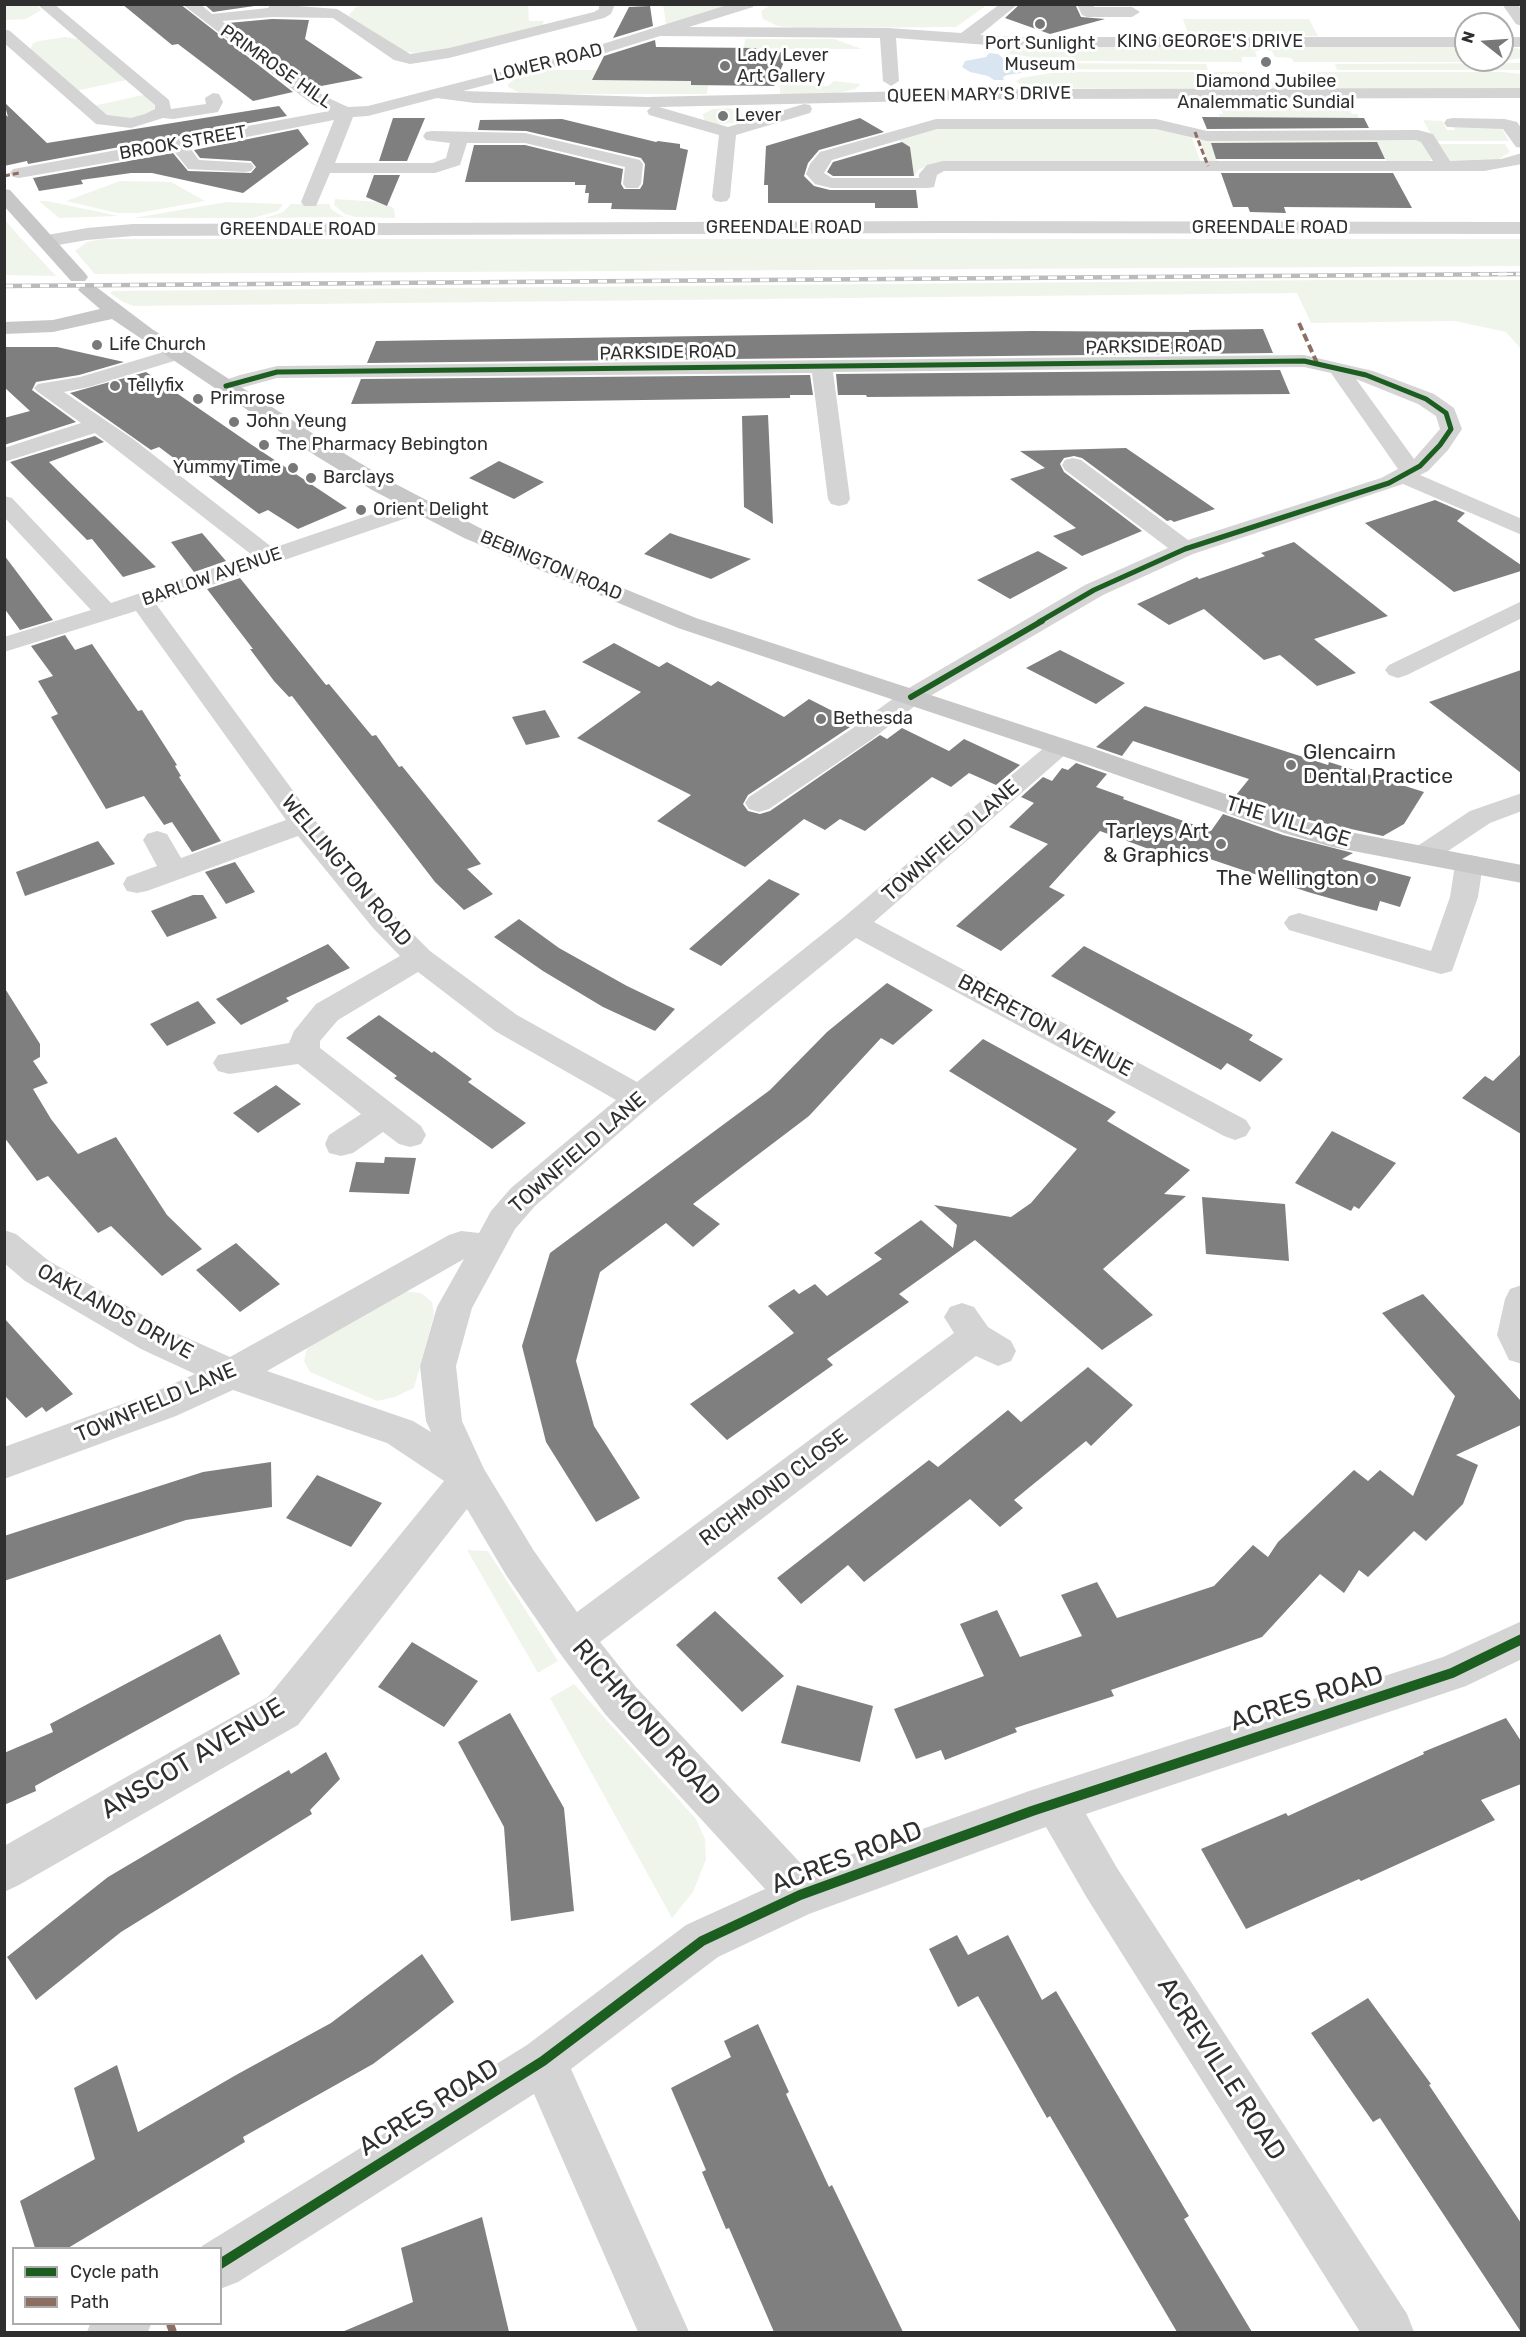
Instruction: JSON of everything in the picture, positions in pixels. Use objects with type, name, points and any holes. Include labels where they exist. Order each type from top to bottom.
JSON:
[{"type":"main road","name":"BEBINGTON ROAD","points":[[4,194],[83,283],[115,312],[324,451],[419,506],[472,533],[687,623],[1061,747]]},
{"type":"main road","points":[[4,328],[53,326],[115,312]]},
{"type":"main road","name":"THE VILLAGE","points":[[1061,747],[1332,838],[1521,874]]},
{"type":"street","points":[[44,4],[165,106],[153,116]]},
{"type":"street","name":"PRIMROSE HILL","points":[[189,4],[318,100],[346,112],[310,202]]},
{"type":"street","points":[[321,12],[353,4]]},
{"type":"street","points":[[208,19],[275,8],[321,12],[337,15],[400,57],[422,59],[599,15],[606,11],[607,4]]},
{"type":"street","points":[[964,39],[1011,4]]},
{"type":"street","points":[[1085,4],[1087,12],[1132,12]]},
{"type":"street","points":[[1509,4],[1521,21]]},
{"type":"street","points":[[747,5],[746,13],[751,20],[774,33]]},
{"type":"street","name":"LOWER ROAD","points":[[346,112],[368,111],[534,68],[747,5]]},
{"type":"street","name":"KING GEORGE'S DRIVE","points":[[662,32],[888,33],[1026,42],[1454,42]]},
{"type":"street","points":[[888,33],[891,81]]},
{"type":"street","points":[[4,34],[102,120],[120,123],[212,108],[215,102],[213,98]]},
{"type":"street","points":[[489,43],[534,68]]},
{"type":"street","name":"QUEEN MARY'S DRIVE","points":[[437,93],[476,98],[619,101],[1002,94],[1521,93]]},
{"type":"street","points":[[619,101],[728,132],[843,98]]},
{"type":"street","name":"BROOK STREET","points":[[19,174],[304,122],[346,112]]},
{"type":"street","points":[[153,116],[171,145],[194,165],[245,167]]},
{"type":"street","points":[[1453,123],[1511,126],[1521,143]]},
{"type":"street","points":[[1445,166],[1427,138],[1413,129],[1207,135],[1156,124],[936,124],[826,156],[819,164],[815,174],[821,180],[831,183],[928,183],[928,174],[933,169],[943,166],[1445,166],[1508,172],[1521,158]]},
{"type":"street","points":[[721,197],[728,132]]},
{"type":"street","points":[[432,136],[525,138],[622,161],[634,164],[632,184]]},
{"type":"street","points":[[454,161],[459,138]]},
{"type":"street","points":[[323,168],[435,168],[454,161],[477,161]]},
{"type":"street","points":[[544,161],[622,161]]},
{"type":"street","name":"GREENDALE ROAD","points":[[47,241],[87,234],[144,230],[1521,228]]},
{"type":"street","points":[[177,354],[82,383],[45,388],[272,558]]},
{"type":"street","name":"PARKSIDE ROAD","points":[[226,386],[277,372],[1304,361],[1366,375],[1426,399],[1446,413],[1451,429],[1440,445],[1420,466],[1389,483],[1185,549],[1095,590],[911,697],[862,734],[759,803]]},
{"type":"street","points":[[822,366],[839,499]]},
{"type":"street","points":[[1337,367],[1407,473],[1521,528]]},
{"type":"street","points":[[4,455],[97,425]]},
{"type":"street","points":[[1073,465],[1185,549]]},
{"type":"street","points":[[4,503],[107,613]]},
{"type":"street","name":"BARLOW AVENUE","points":[[4,645],[272,558],[419,506]]},
{"type":"street","name":"WELLINGTON ROAD","points":[[141,601],[303,824],[383,921],[419,958],[506,1023],[639,1098]]},
{"type":"street","points":[[1398,670],[1521,608]]},
{"type":"street","name":"TOWNFIELD LANE","points":[[4,1463],[163,1405],[231,1374],[461,1244],[488,1247],[502,1220],[523,1197],[639,1098],[854,924],[1061,747]]},
{"type":"street","points":[[1423,855],[1480,817],[1521,801]]},
{"type":"street","points":[[137,884],[303,824]]},
{"type":"street","points":[[157,840],[174,871]]},
{"type":"street","points":[[1299,923],[1441,964],[1464,897],[1469,864]]},
{"type":"street","name":"BRERETON AVENUE","points":[[854,924],[1235,1128]]},
{"type":"street","points":[[304,1052],[305,1039],[327,1012],[419,958]]},
{"type":"street","points":[[229,1063],[304,1052],[410,1135]]},
{"type":"street","points":[[341,1144],[384,1115]]},
{"type":"street","name":"OAKLANDS DRIVE","points":[[4,1243],[37,1271],[85,1301],[154,1339],[231,1374]]},
{"type":"street","name":"RICHMOND ROAD","points":[[488,1247],[455,1307],[438,1366],[444,1421],[469,1478],[520,1563],[573,1639],[620,1700],[800,1895]]},
{"type":"street","points":[[1521,1299],[1515,1335],[1521,1350]]},
{"type":"street","name":"RICHMOND CLOSE","points":[[573,1639],[978,1335]]},
{"type":"street","name":"RICHMOND ROAD","points":[[231,1374],[400,1432],[469,1478]]},
{"type":"street","name":"ANSCOT AVENUE","points":[[4,1870],[283,1712],[469,1478]]},
{"type":"street","name":"ACRES ROAD","points":[[222,2263],[543,2061],[702,1941],[800,1895],[1056,1804],[1452,1673],[1521,1639]]},
{"type":"street","name":"ACREVILLE ROAD","points":[[1056,1804],[1102,1883],[1389,2332]]},
{"type":"street","points":[[543,2061],[664,2332]]},
{"type":"shaded area","points":[[528,4],[529,21],[544,21],[542,26],[437,54],[406,52],[349,15],[356,7],[370,5]]},
{"type":"shaded area","points":[[773,4],[987,5],[956,27],[800,28],[778,26],[763,19],[761,11]]},
{"type":"shaded area","points":[[4,5],[37,5],[41,10],[26,19],[5,20]]},
{"type":"shaded area","points":[[663,5],[727,5],[666,24]]},
{"type":"shaded area","points":[[1183,19],[1309,19],[1318,36],[1189,36]]},
{"type":"shaded area","points":[[65,37],[78,39],[126,80],[76,91],[30,50],[33,43]]},
{"type":"shaded area","points":[[745,39],[834,39],[862,49],[744,48]]},
{"type":"shaded area","points":[[1019,45],[1454,45],[1454,62],[1294,62],[1291,58],[1275,57],[1272,51],[1259,48],[1259,51],[1255,51],[1257,57],[1242,57],[1242,62],[1062,61],[1009,54]]},
{"type":"shaded area","points":[[1514,48],[1521,49],[1522,58],[1514,59]]},
{"type":"shaded area","points":[[989,53],[998,54],[1003,58],[1033,61],[1036,71],[1007,75],[1003,77],[1004,80],[994,80],[962,67],[965,61],[986,57]]},
{"type":"shaded area","points":[[1056,63],[1206,64],[1208,70],[1058,69]]},
{"type":"shaded area","points":[[1454,63],[1454,70],[1337,70],[1335,64]]},
{"type":"shaded area","points":[[1514,63],[1521,63],[1521,70],[1514,70]]},
{"type":"shaded area","points":[[545,70],[597,70],[614,80],[691,81],[692,85],[708,85],[707,94],[522,94],[508,87],[508,84],[515,79]]},
{"type":"shaded area","points":[[1057,72],[1246,72],[1248,76],[1265,76],[1268,82],[1273,82],[1274,86],[1283,86],[1282,82],[1287,82],[1285,77],[1300,77],[1299,72],[1504,72],[1521,74],[1522,90],[1024,88],[1016,81],[1021,78]]},
{"type":"shaded area","points":[[834,81],[861,84],[855,89],[834,94],[780,94],[780,85],[828,86]]},
{"type":"shaded area","points":[[143,95],[148,96],[156,107],[150,113],[134,118],[109,118],[93,106]]},
{"type":"shaded area","points":[[1212,99],[1349,99],[1353,108],[1349,109],[1359,118],[1220,118],[1219,114],[1223,114],[1221,108],[1216,108]]},
{"type":"shaded area","points":[[729,108],[742,112],[744,118],[733,123],[717,124],[704,120],[703,114],[713,109]]},
{"type":"shaded area","points":[[1423,120],[1442,121],[1447,130],[1455,130],[1453,126],[1501,127],[1509,141],[1435,141]]},
{"type":"shaded area","points":[[932,127],[1153,127],[1192,138],[1201,163],[935,164],[919,169],[914,177],[910,147],[895,138]]},
{"type":"shaded area","points":[[1199,138],[1409,138],[1421,141],[1432,159],[1428,162],[1388,163],[1378,146],[1212,146],[1218,163],[1208,163]]},
{"type":"shaded area","points":[[1438,144],[1505,144],[1510,152],[1496,161],[1453,163],[1447,160]]},
{"type":"shaded area","points":[[120,181],[171,182],[205,201],[138,213],[117,213],[66,201]]},
{"type":"shaded area","points":[[335,199],[380,202],[394,208],[395,218],[355,217],[345,214],[334,205]]},
{"type":"shaded area","points":[[39,201],[47,201],[119,216],[59,218]]},
{"type":"shaded area","points":[[227,202],[283,204],[278,211],[253,218],[133,218]]},
{"type":"shaded area","points":[[291,204],[329,204],[332,210],[344,217],[265,218],[283,212]]},
{"type":"shaded area","points":[[5,220],[19,236],[56,276],[5,275]]},
{"type":"shaded area","points":[[102,239],[1521,239],[1522,266],[95,274],[75,251],[87,242]]},
{"type":"shaded area","points":[[1521,280],[1521,349],[1506,332],[1455,321],[1311,323],[1297,293],[134,306],[110,293],[113,291]]},
{"type":"shaded area","points":[[402,1291],[421,1293],[432,1302],[434,1315],[414,1388],[395,1397],[377,1401],[310,1372],[304,1361],[307,1348],[322,1334]]},
{"type":"shaded area","points":[[467,1550],[488,1551],[558,1661],[538,1673]]},
{"type":"shaded area","points":[[574,1684],[696,1819],[705,1839],[706,1859],[693,1892],[672,1918],[550,1698]]},
{"type":"building","points":[[122,4],[180,4],[293,92],[253,101],[178,44],[172,45]]},
{"type":"building","points":[[204,4],[268,4],[213,12]]},
{"type":"building","points":[[1020,4],[1075,4],[1081,17],[1105,19],[1050,34],[1005,18]]},
{"type":"building","points":[[650,6],[653,26],[613,38],[629,7]]},
{"type":"building","points":[[272,19],[309,20],[305,39],[363,78],[316,87],[228,23]]},
{"type":"building","name":"Lady Lever Art Gallery","points":[[655,40],[656,47],[756,48],[757,52],[788,52],[774,86],[691,85],[691,81],[592,80],[604,56]]},
{"type":"building","points":[[4,102],[47,143],[279,106],[287,116],[28,164],[27,161],[4,166],[4,113],[8,117]]},
{"type":"building","points":[[1202,117],[1364,118],[1369,128],[1207,129]]},
{"type":"building","points":[[393,118],[425,118],[407,161],[379,161]]},
{"type":"building","points":[[860,118],[884,132],[819,150],[808,163],[804,176],[814,186],[830,190],[916,190],[918,208],[875,208],[875,203],[768,203],[768,185],[764,185],[766,146]]},
{"type":"building","points":[[562,119],[656,142],[680,144],[680,148],[688,150],[676,210],[611,209],[612,203],[588,203],[589,193],[585,193],[586,185],[575,185],[575,182],[465,182],[474,145],[525,145],[623,169],[621,184],[624,189],[640,189],[643,184],[645,164],[641,158],[526,131],[478,130],[480,120]]},
{"type":"building","points":[[298,129],[309,144],[243,193],[152,173],[131,173],[81,180],[83,184],[39,191],[33,178],[173,153],[188,171],[251,173],[256,167],[251,161],[200,158],[194,150]]},
{"type":"building","points":[[902,142],[910,147],[914,176],[833,176],[827,172],[833,162]]},
{"type":"building","points":[[1377,142],[1385,159],[1216,159],[1211,143]]},
{"type":"building","points":[[1221,173],[1393,173],[1412,208],[1284,207],[1286,213],[1250,212],[1248,207],[1233,207]]},
{"type":"building","points":[[374,175],[400,175],[387,206],[366,197]]},
{"type":"building","points":[[1263,329],[1273,353],[367,363],[376,341],[1032,331],[1189,332],[1189,330]]},
{"type":"building","points":[[4,347],[57,347],[124,362],[79,375],[36,382],[32,390],[76,422],[4,445],[4,418],[30,411],[4,387]]},
{"type":"building","points":[[1280,370],[1290,394],[867,397],[866,395],[838,395],[836,374]]},
{"type":"building","points":[[146,372],[347,508],[298,529],[268,510],[259,514],[190,462],[183,465],[159,447],[151,450],[70,393]]},
{"type":"building","points":[[810,375],[813,395],[790,395],[790,398],[351,404],[361,379]]},
{"type":"building","points":[[768,415],[773,524],[744,507],[742,416]]},
{"type":"building","points":[[95,436],[104,442],[49,462],[156,567],[123,577],[92,539],[87,540],[10,462]]},
{"type":"building","points":[[1126,448],[1215,509],[1174,522],[1167,521],[1082,458],[1074,456],[1064,458],[1060,464],[1064,472],[1142,531],[1082,556],[1053,536],[1076,528],[1010,479],[1045,468],[1020,451]]},
{"type":"building","points":[[499,461],[544,482],[514,499],[469,478]]},
{"type":"building","points":[[1435,500],[1465,513],[1457,521],[1521,565],[1521,571],[1454,592],[1365,523]]},
{"type":"building","points":[[202,533],[226,561],[194,572],[171,542]]},
{"type":"building","points":[[670,533],[751,559],[711,579],[644,554]]},
{"type":"building","points":[[1294,542],[1388,616],[1314,639],[1356,673],[1317,686],[1280,655],[1264,660],[1204,609],[1169,625],[1137,604],[1197,577],[1199,579],[1265,556],[1261,553]]},
{"type":"building","points":[[1038,551],[1068,568],[1010,599],[977,580]]},
{"type":"building","points":[[4,555],[53,620],[20,630],[4,608]]},
{"type":"building","points":[[240,578],[326,685],[329,684],[372,736],[376,735],[399,767],[402,766],[481,864],[467,869],[493,894],[464,910],[435,882],[292,696],[289,697],[274,681],[250,649],[253,649],[207,589]]},
{"type":"building","points":[[65,635],[75,650],[92,644],[138,711],[142,710],[177,765],[175,766],[181,776],[179,777],[221,841],[192,852],[172,822],[164,825],[144,796],[106,809],[51,717],[58,714],[38,681],[53,676],[31,646]]},
{"type":"building","points":[[614,643],[659,667],[667,662],[711,686],[718,681],[784,717],[809,699],[856,723],[748,795],[743,804],[748,811],[760,814],[770,811],[880,735],[887,739],[902,728],[949,751],[964,739],[1020,765],[996,785],[969,773],[951,787],[932,777],[865,831],[840,819],[825,830],[804,819],[745,867],[657,821],[691,795],[577,738],[641,692],[582,662]]},
{"type":"building","points":[[1060,650],[1125,683],[1096,704],[1026,668]]},
{"type":"building","points":[[1521,670],[1521,773],[1429,702]]},
{"type":"building","points":[[1145,706],[1328,765],[1329,762],[1424,792],[1404,824],[1383,836],[1305,819],[1236,795],[1249,779],[1133,741],[1122,756],[1096,747]]},
{"type":"building","points":[[545,710],[560,737],[526,745],[512,717]]},
{"type":"building","points":[[1076,763],[1107,774],[1096,787],[1211,831],[1223,814],[1283,835],[1353,853],[1342,859],[1411,877],[1400,907],[1380,901],[1377,911],[1357,906],[1204,857],[1202,859],[1170,846],[1165,855],[1100,831],[1049,887],[1065,895],[1001,951],[956,926],[1048,844],[1009,827],[1034,803],[1021,797],[1043,777],[1052,781],[1062,768],[1068,770]]},
{"type":"building","points":[[98,841],[115,864],[25,896],[16,872]]},
{"type":"building","points":[[235,862],[255,892],[226,904],[205,872]]},
{"type":"building","points":[[769,879],[800,894],[721,966],[689,949]]},
{"type":"building","points":[[193,895],[203,895],[217,918],[167,937],[151,911]]},
{"type":"building","points":[[519,919],[559,948],[627,986],[675,1009],[655,1031],[603,1007],[543,971],[494,937]]},
{"type":"building","points":[[328,944],[350,968],[286,998],[289,1001],[241,1025],[216,999]]},
{"type":"building","points":[[1084,946],[1253,1035],[1249,1040],[1283,1059],[1260,1082],[1227,1063],[1221,1070],[1051,976]]},
{"type":"building","points":[[887,983],[933,1010],[893,1045],[881,1038],[809,1116],[693,1204],[720,1224],[693,1247],[666,1223],[600,1272],[576,1361],[594,1426],[640,1498],[596,1522],[546,1442],[522,1346],[550,1253],[770,1090],[827,1032]]},
{"type":"building","points":[[4,987],[40,1044],[40,1057],[33,1061],[48,1083],[33,1089],[51,1119],[78,1154],[116,1137],[167,1215],[202,1249],[162,1276],[111,1226],[98,1233],[48,1176],[37,1181],[4,1137]]},
{"type":"building","points":[[198,1001],[216,1023],[167,1046],[150,1024]]},
{"type":"building","points":[[379,1015],[432,1053],[434,1051],[472,1079],[468,1082],[526,1123],[492,1149],[394,1078],[397,1076],[346,1038]]},
{"type":"building","points":[[983,1039],[1116,1112],[1107,1121],[1190,1170],[1164,1194],[1186,1196],[1103,1269],[1153,1315],[1102,1350],[975,1240],[899,1294],[909,1302],[827,1359],[833,1365],[727,1440],[690,1404],[794,1333],[768,1306],[794,1289],[799,1294],[815,1284],[827,1296],[882,1259],[874,1253],[921,1220],[953,1248],[957,1225],[934,1205],[1011,1217],[1031,1203],[1077,1149],[949,1071]]},
{"type":"building","points":[[1521,1054],[1521,1134],[1462,1098],[1485,1076],[1493,1081]]},
{"type":"building","points":[[276,1085],[301,1104],[258,1133],[233,1113]]},
{"type":"building","points":[[1332,1131],[1396,1163],[1359,1209],[1354,1206],[1351,1211],[1295,1183]]},
{"type":"building","points":[[385,1157],[416,1158],[409,1194],[349,1192],[356,1162],[384,1163]]},
{"type":"building","points":[[1202,1197],[1285,1204],[1289,1261],[1206,1254]]},
{"type":"building","points":[[236,1243],[280,1284],[240,1312],[196,1270]]},
{"type":"building","points":[[1423,1294],[1521,1401],[1521,1425],[1456,1455],[1478,1465],[1463,1504],[1426,1541],[1414,1531],[1368,1577],[1359,1570],[1344,1593],[1320,1574],[1262,1637],[1111,1690],[1114,1696],[1015,1728],[1017,1732],[945,1760],[941,1750],[916,1759],[894,1709],[984,1676],[960,1624],[997,1610],[1020,1657],[1082,1636],[1061,1595],[1097,1582],[1117,1618],[1214,1586],[1253,1545],[1268,1557],[1278,1542],[1354,1470],[1368,1481],[1380,1470],[1413,1496],[1455,1396],[1382,1313]]},
{"type":"building","points":[[4,1318],[73,1394],[46,1412],[42,1407],[26,1418],[4,1395]]},
{"type":"building","points":[[1088,1367],[1133,1405],[1091,1446],[1086,1441],[1014,1500],[1023,1508],[1000,1527],[970,1499],[864,1582],[848,1565],[801,1604],[777,1578],[929,1460],[938,1467],[1008,1410],[1021,1422]]},
{"type":"building","points":[[271,1462],[272,1507],[186,1520],[4,1581],[4,1536],[203,1472]]},
{"type":"building","points":[[317,1475],[382,1503],[351,1547],[286,1518]]},
{"type":"building","points":[[715,1611],[784,1676],[742,1712],[676,1645]]},
{"type":"building","points":[[220,1634],[240,1674],[35,1786],[36,1791],[4,1805],[4,1753],[53,1732],[50,1724]]},
{"type":"building","points":[[412,1642],[478,1681],[444,1727],[378,1687]]},
{"type":"building","points":[[797,1685],[873,1706],[860,1762],[781,1743]]},
{"type":"building","points":[[510,1713],[564,1808],[574,1911],[511,1921],[504,1827],[458,1742]]},
{"type":"building","points":[[1506,1718],[1521,1741],[1521,1784],[1481,1800],[1495,1820],[1361,1881],[1359,1879],[1246,1929],[1201,1849],[1286,1813],[1288,1816],[1424,1754],[1423,1752]]},
{"type":"building","points":[[326,1752],[340,1779],[310,1810],[312,1814],[121,1932],[36,2000],[7,1957],[108,1877],[289,1770],[291,1774]]},
{"type":"building","points":[[957,1935],[968,1955],[1008,1935],[1042,2000],[1056,1991],[1189,2216],[1184,2219],[1252,2332],[1177,2332],[1050,2116],[1047,2118],[978,1996],[958,2007],[929,1949]]},
{"type":"building","points":[[422,1954],[454,2002],[373,2064],[243,2137],[245,2142],[70,2247],[35,2247],[20,2201],[95,2159],[74,2088],[117,2065],[138,2132],[331,2023]]},
{"type":"building","points":[[1368,1998],[1431,2084],[1429,2085],[1521,2223],[1521,2332],[1380,2118],[1373,2122],[1311,2033]]},
{"type":"building","points":[[758,2024],[789,2092],[786,2094],[829,2187],[832,2185],[903,2332],[774,2332],[729,2228],[726,2229],[702,2172],[706,2170],[671,2088],[731,2057],[724,2041]]},
{"type":"building","points":[[482,2217],[509,2332],[342,2332],[413,2302],[401,2248]]},
{"type":"railway","points":[[4,286],[1522,274],[1478,274]]},
{"type":"marked path","points":[[1195,132],[1208,166]]},
{"type":"marked path","points":[[4,176],[19,173]]},
{"type":"marked path","points":[[1299,323],[1317,363]]},
{"type":"marked path","points":[[170,2325],[173,2332]]},
{"type":"cycle path","points":[[226,386],[277,372],[1304,361],[1366,375],[1426,399],[1446,413],[1451,429],[1440,445],[1420,466],[1389,483],[1185,549],[1094,590],[911,697]]},
{"type":"cycle path","points":[[222,2263],[543,2061],[702,1941],[800,1895],[1032,1811],[1452,1673],[1522,1639]]},
{"type":"place","name":"Port Sunlight Museum","points":[[1040,24]]},
{"type":"place","name":"Diamond Jubilee Analemmatic Sundial","points":[[1266,62]]},
{"type":"place","name":"Lady Lever Art Gallery","points":[[725,66]]},
{"type":"place","name":"Lever","points":[[723,116]]},
{"type":"place","name":"Life Church","points":[[97,345]]},
{"type":"place","name":"Tellyfix","points":[[115,386]]},
{"type":"place","name":"Primrose","points":[[198,399]]},
{"type":"place","name":"John Yeung","points":[[234,422]]},
{"type":"place","name":"The Pharmacy Bebington","points":[[264,445]]},
{"type":"place","name":"Yummy Time","points":[[293,468]]},
{"type":"place","name":"Barclays","points":[[311,478]]},
{"type":"place","name":"Orient Delight","points":[[361,510]]},
{"type":"place","name":"Bethesda","points":[[821,719]]},
{"type":"place","name":"Glencairn Dental Practice","points":[[1291,765]]},
{"type":"place","name":"Tarleys Art & Graphics","points":[[1221,844]]},
{"type":"place","name":"The Wellington","points":[[1371,879]]}]
